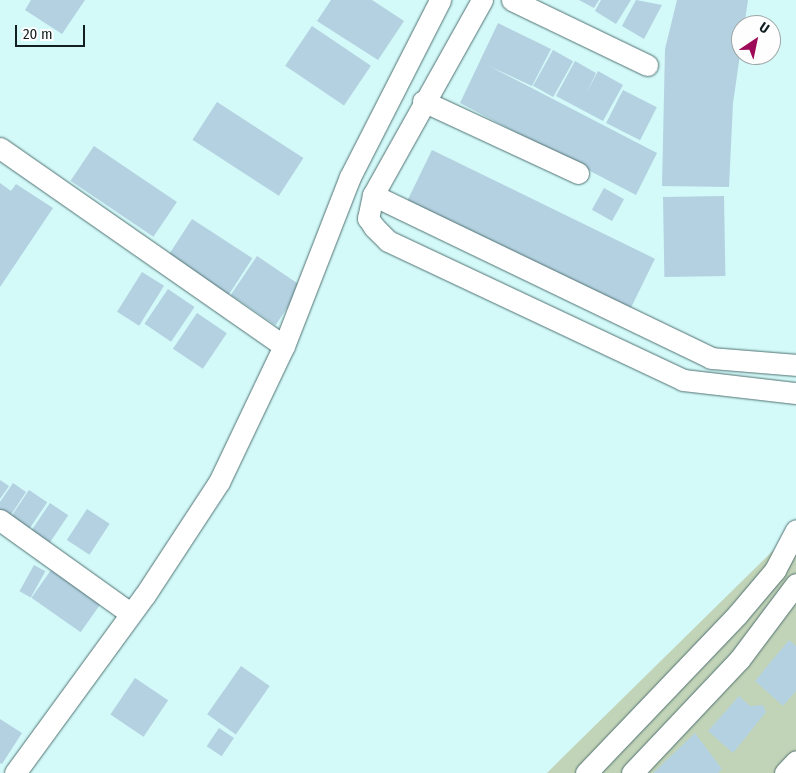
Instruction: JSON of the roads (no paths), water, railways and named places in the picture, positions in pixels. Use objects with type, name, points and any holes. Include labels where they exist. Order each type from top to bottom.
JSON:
[{"type":"street","points":[[15,773],[130,613],[219,482],[284,346],[350,177],[440,0]]},
{"type":"street","points":[[482,0],[423,101],[373,195],[368,218],[388,241],[683,380],[796,393]]},
{"type":"street","points":[[512,0],[647,65]]},
{"type":"street","points":[[423,101],[578,173]]},
{"type":"street","points":[[0,148],[284,346]]},
{"type":"street","points":[[373,195],[711,358],[796,364]]},
{"type":"street","points":[[0,520],[130,613]]},
{"type":"street","points":[[586,773],[737,615],[775,570],[796,530]]},
{"type":"street","points":[[632,773],[740,660],[796,584]]},
{"type":"street","points":[[785,773],[796,761]]}]
